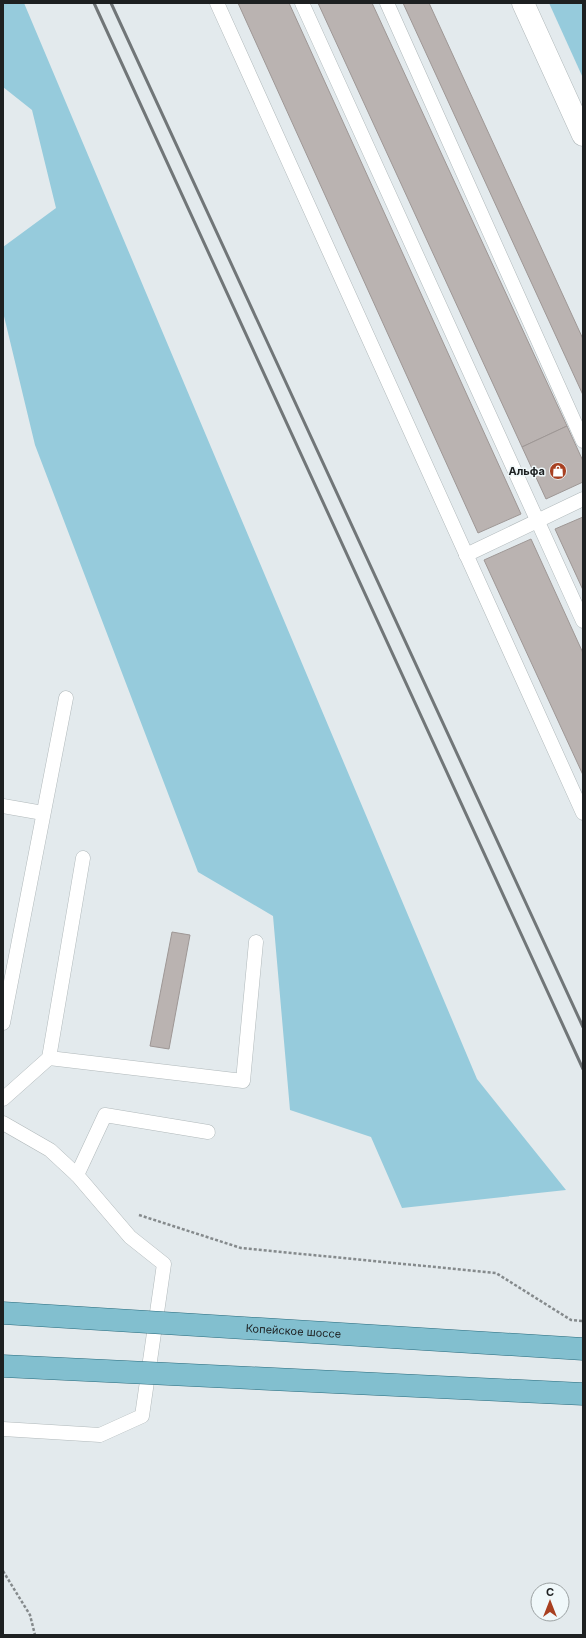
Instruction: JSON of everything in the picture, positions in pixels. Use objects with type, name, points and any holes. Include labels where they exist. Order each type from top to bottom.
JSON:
[{"type":"main road","name":"Копейское шоссе","points":[[3,1313],[583,1349]]},
{"type":"main road","points":[[3,1366],[583,1394]]},
{"type":"street","points":[[523,3],[583,135]]},
{"type":"lane","points":[[217,3],[583,813]]},
{"type":"lane","points":[[302,3],[583,621]]},
{"type":"lane","points":[[387,3],[582,447]]},
{"type":"lane","points":[[466,555],[583,499]]},
{"type":"lane","points":[[3,1022],[66,698]]},
{"type":"lane","points":[[3,806],[43,813]]},
{"type":"lane","points":[[3,1099],[49,1058],[82,858]]},
{"type":"lane","points":[[49,1058],[243,1081],[256,942]]},
{"type":"lane","points":[[77,1175],[105,1115],[208,1132]]},
{"type":"lane","points":[[3,1124],[50,1150],[77,1175],[130,1237],[164,1264],[142,1416],[100,1435],[3,1428]]},
{"type":"path","points":[[138,1215],[241,1248],[496,1273],[571,1320],[583,1321]]},
{"type":"path","points":[[3,1571],[30,1615],[35,1635]]},
{"type":"shaded area","points":[[3,3],[24,3],[477,1079],[566,1190],[402,1208],[371,1137],[290,1110],[273,916],[198,872],[35,445],[3,312],[3,247],[56,208],[32,110],[3,87]]},
{"type":"shaded area","points":[[549,3],[583,3],[583,78]]},
{"type":"building","points":[[238,3],[289,3],[521,514],[478,533]]},
{"type":"building","points":[[318,3],[372,3],[567,426],[522,447]]},
{"type":"building","points":[[403,3],[429,3],[583,339],[583,395]]},
{"type":"building","name":"Альфа","points":[[567,426],[583,461],[583,482],[546,499],[522,447]]},
{"type":"building","points":[[583,517],[583,590],[555,529]]},
{"type":"building","points":[[531,539],[583,653],[583,775],[484,560]]},
{"type":"building","points":[[172,932],[190,935],[169,1049],[150,1046]]},
{"type":"railway","points":[[94,3],[583,1069]]},
{"type":"railway","points":[[111,3],[583,1027]]},
{"type":"place","name":"Альфа","points":[[558,471]]}]
